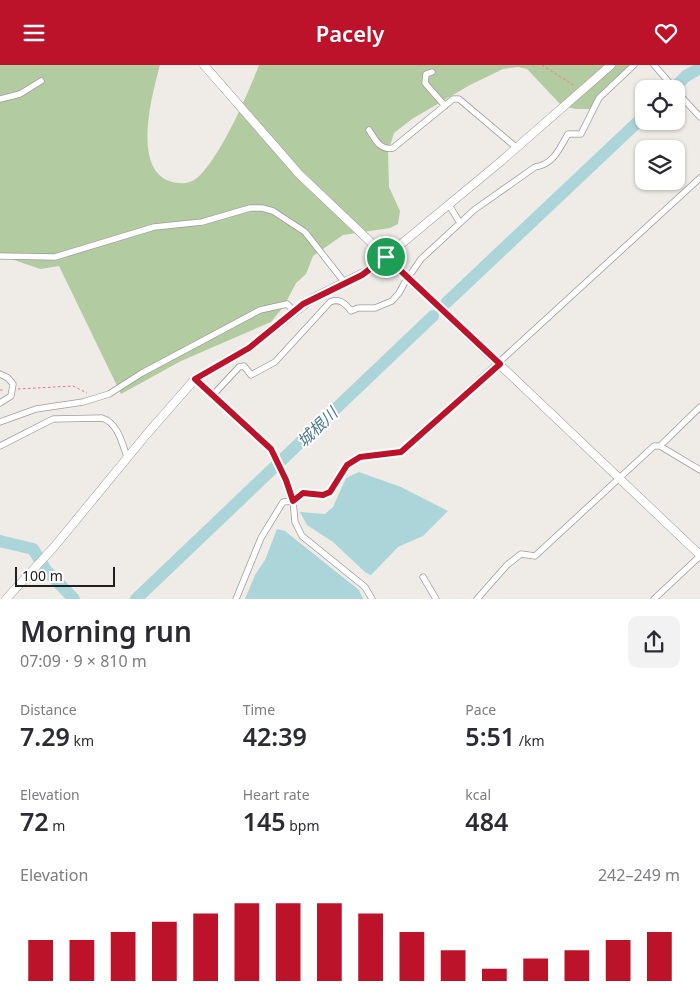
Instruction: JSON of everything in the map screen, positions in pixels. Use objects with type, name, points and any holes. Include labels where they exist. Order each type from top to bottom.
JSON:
[{"type":"street","points":[[204,65],[279,152],[386,257],[700,555],[654,599]]},
{"type":"street","points":[[6,599],[54,547],[127,457],[195,379],[249,348],[294,311],[314,298],[371,269],[449,205],[611,65]]},
{"type":"street","points":[[412,272],[421,259],[474,211],[536,167],[545,166],[551,162],[568,134],[581,134],[599,98],[634,65]]},
{"type":"street","points":[[654,65],[667,80]]},
{"type":"street","points":[[432,72],[426,74],[424,83],[445,106]]},
{"type":"street","points":[[0,99],[20,93],[41,81]]},
{"type":"street","points":[[369,130],[383,148],[393,148],[453,99],[458,99],[517,147]]},
{"type":"street","points":[[685,101],[700,117]]},
{"type":"street","points":[[236,599],[272,517],[283,502],[293,501],[303,493],[323,495],[330,492],[347,465],[360,457],[401,452],[500,364],[700,178]]},
{"type":"street","points":[[449,205],[460,223]]},
{"type":"street","points":[[0,257],[55,257],[154,227],[202,222],[250,208],[262,208],[273,211],[305,232],[345,283]]},
{"type":"street","points":[[213,395],[239,367],[244,366],[251,375],[275,362],[330,302],[335,300],[341,301],[351,311],[358,308],[375,308],[392,301],[399,293],[404,282]]},
{"type":"street","points":[[0,422],[36,409],[93,400],[109,394],[142,373],[260,310],[287,304],[294,311]]},
{"type":"street","points":[[0,373],[13,384],[11,395],[0,403]]},
{"type":"street","points":[[195,379],[271,449],[286,480],[293,501],[295,522],[302,536],[364,587],[372,599]]},
{"type":"street","points":[[660,446],[700,407]]},
{"type":"street","points":[[0,446],[53,419],[102,418],[109,420],[119,434],[127,457]]},
{"type":"street","points":[[477,599],[507,565],[521,554],[535,557],[654,446],[660,446],[700,470]]},
{"type":"street","points":[[423,577],[436,599]]},
{"type":"path","points":[[542,65],[581,91]]},
{"type":"path","points":[[0,390],[73,386],[84,391],[93,400]]},
{"type":"green space","points":[[0,65],[160,65],[149,112],[148,148],[152,163],[159,175],[172,182],[182,183],[197,178],[215,156],[241,108],[259,65],[634,65],[590,109],[562,106],[527,69],[518,67],[503,69],[470,85],[412,119],[394,133],[388,152],[389,187],[400,211],[398,224],[390,228],[343,235],[313,256],[306,274],[296,283],[284,306],[271,322],[181,361],[121,394],[59,266],[40,269],[0,255]]},
{"type":"water","points":[[359,472],[401,487],[448,511],[423,536],[398,547],[371,575],[366,573],[333,542],[307,525],[300,512],[325,514],[333,507],[346,478]]},
{"type":"water","points":[[277,529],[285,531],[359,590],[363,599],[245,599],[255,575],[265,560]]},
{"type":"waterway","name":"城根川","points":[[682,80],[700,68]]},
{"type":"waterway","name":"城根川","points":[[446,303],[635,124]]},
{"type":"waterway","name":"城根川","points":[[136,599],[433,316]]},
{"type":"waterway","name":"城根川","points":[[0,541],[33,549],[46,570],[74,599]]},
{"type":"route","points":[[386,257],[500,364],[436,423],[401,452],[392,455],[369,455],[353,460],[347,465],[330,492],[323,495],[303,493],[293,501],[286,480],[271,449],[195,379],[204,372],[249,348],[303,304],[362,275],[386,257]]}]
